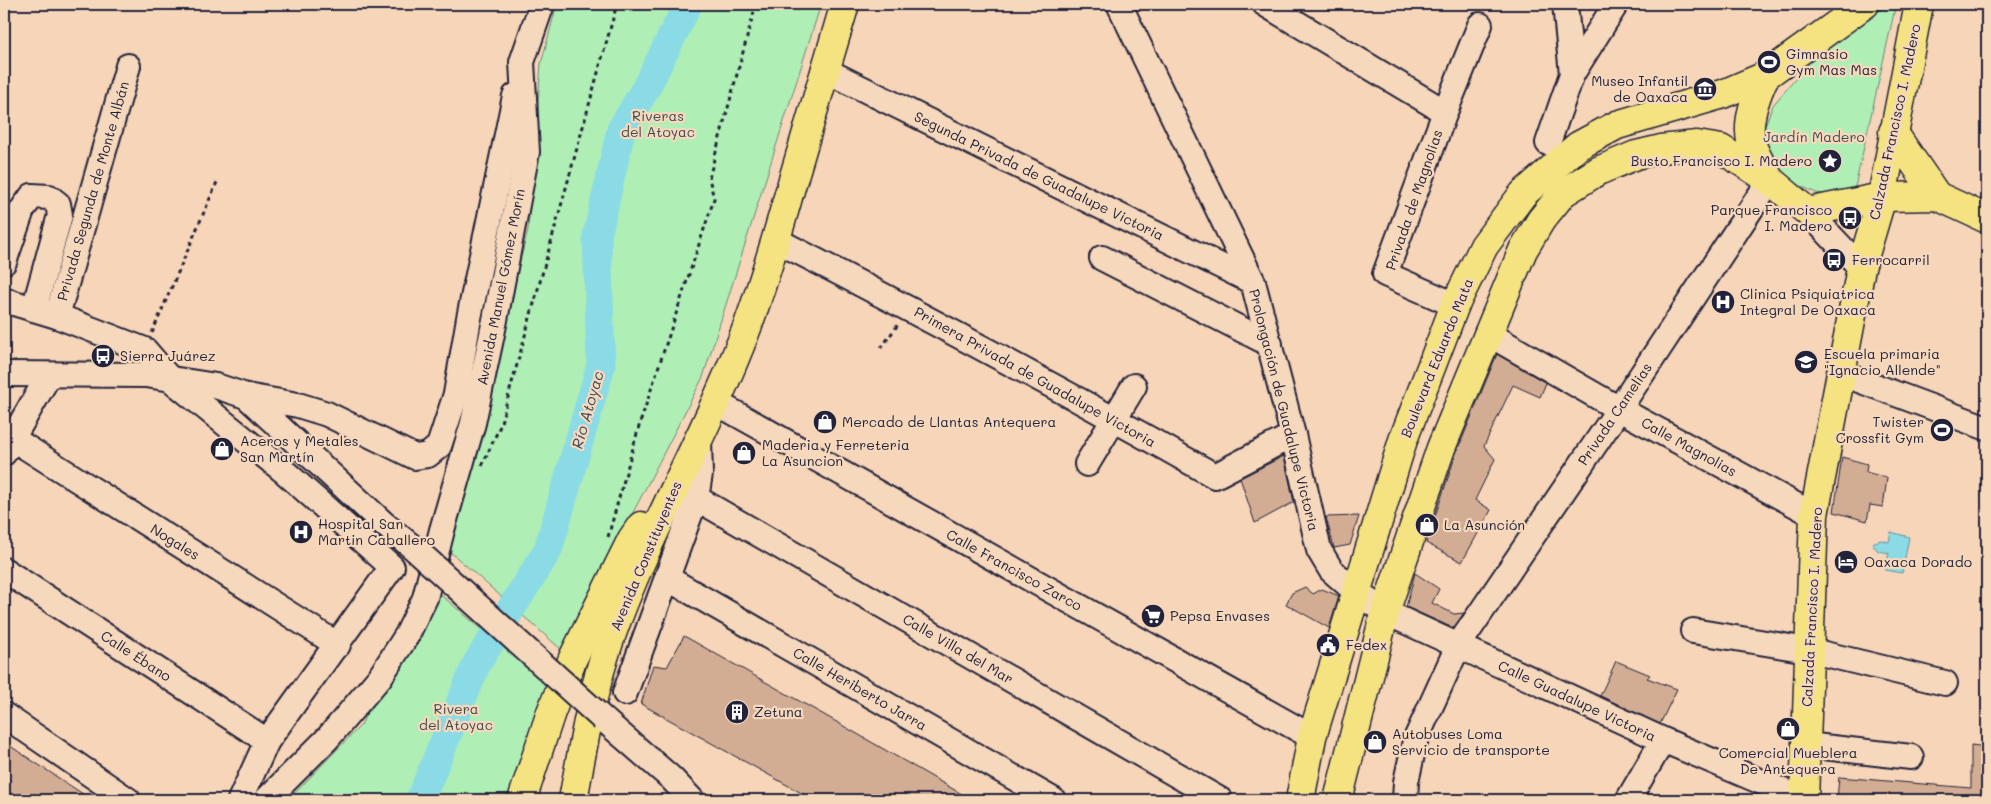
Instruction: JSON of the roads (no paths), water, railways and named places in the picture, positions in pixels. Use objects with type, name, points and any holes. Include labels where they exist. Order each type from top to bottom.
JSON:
[{"type":"main road","points":[[683,469],[717,403],[748,325],[776,240],[845,4]]},
{"type":"main road","name":"Boulevard Eduardo Mata","points":[[1300,800],[1312,737],[1403,440],[1455,306],[1484,246],[1523,194],[1578,146],[1618,125],[1723,94],[1765,76],[1865,4]]},
{"type":"main road","name":"Calzada Francisco I. Madero","points":[[1804,800],[1814,515],[1860,268],[1882,197],[1919,4]]},
{"type":"main road","points":[[1765,76],[1757,93],[1750,128],[1752,143],[1770,180]]},
{"type":"main road","points":[[1653,115],[1666,121],[1672,128],[1671,135],[1661,149]]},
{"type":"main road","points":[[1893,132],[1937,196]]},
{"type":"main road","points":[[1338,800],[1385,612],[1441,448],[1487,333],[1523,250],[1542,220],[1564,193],[1598,171],[1636,155],[1661,149],[1697,146],[1721,149],[1770,180],[1808,212],[1882,197],[1937,196],[1987,219]]},
{"type":"main road","name":"Avenida Constituyentes","points":[[522,800],[551,712],[582,640],[632,539],[662,492],[683,469]]},
{"type":"main road","name":"Avenida Constituyentes","points":[[573,800],[599,676],[611,638],[683,469]]},
{"type":"street","name":"Avenida Manuel Gómez Morín","points":[[266,800],[326,739],[380,677],[407,635],[425,598],[442,530],[474,423],[514,223],[527,152],[522,62],[542,4]]},
{"type":"street","name":"Prolongación de Guadalupe Victoria","points":[[1119,4],[1253,282],[1293,436],[1319,550],[1331,570],[1356,592]]},
{"type":"street","points":[[1265,4],[1445,112],[1480,25]]},
{"type":"street","points":[[1565,4],[1572,74]]},
{"type":"street","points":[[1548,143],[1572,74],[1616,4]]},
{"type":"street","points":[[4,374],[114,374],[169,378],[216,386],[246,396],[298,405],[327,414],[415,457],[428,455],[439,446],[456,394],[469,318],[522,62]]},
{"type":"street","name":"Privada Segunda de Monte Albán","points":[[57,316],[128,66]]},
{"type":"street","name":"Segunda Privada de Guadalupe Victoria","points":[[825,70],[1253,282]]},
{"type":"street","name":"Privada de Magnolias","points":[[1445,112],[1385,274],[1455,306]]},
{"type":"street","name":"Privada Camelias","points":[[1405,800],[1406,782],[1415,741],[1458,646],[1619,409],[1770,180]]},
{"type":"street","points":[[4,262],[22,210],[32,196],[49,197],[58,204],[60,215],[34,309]]},
{"type":"street","points":[[1808,212],[1860,268]]},
{"type":"street","name":"Primera Privada de Guadalupe Victoria","points":[[776,240],[910,309],[1215,476],[1293,436]]},
{"type":"street","points":[[1102,258],[1270,344]]},
{"type":"street","points":[[4,300],[57,316],[145,350],[169,378],[286,473],[392,567],[338,645],[267,741],[240,800]]},
{"type":"street","name":"Calle Magnolias","points":[[1487,333],[1619,409],[1814,515]]},
{"type":"street","points":[[1840,373],[1987,428]]},
{"type":"street","points":[[8,446],[49,375]]},
{"type":"street","points":[[1086,464],[1134,386]]},
{"type":"street","points":[[246,396],[383,523],[416,550],[603,719],[670,789],[692,800]]},
{"type":"street","name":"Calle Francisco Zarco","points":[[717,403],[1312,737]]},
{"type":"street","points":[[625,693],[696,498],[700,474],[699,441]]},
{"type":"street","name":"Nogales","points":[[8,446],[338,645]]},
{"type":"street","name":"Calle Villa del Mar","points":[[696,498],[1220,800]]},
{"type":"street","name":"Calle Ébano","points":[[4,570],[267,741]]},
{"type":"street","name":"Calle Heriberto Jarra","points":[[667,578],[1052,800]]},
{"type":"street","name":"Calle Guadalupe Victoria","points":[[1356,592],[1385,612],[1458,646],[1663,740],[1804,800]]},
{"type":"street","points":[[1693,631],[1808,650],[1945,683]]},
{"type":"street","points":[[4,715],[128,800]]},
{"type":"street","points":[[1628,800],[1663,740]]},
{"type":"street","points":[[1806,745],[1912,756]]},
{"type":"water","points":[[1891,532],[1909,537],[1902,573],[1885,570],[1889,553],[1878,551],[1872,543],[1881,540],[1889,542]]},
{"type":"waterway","name":"Río Atoyac","points":[[420,800],[477,663],[548,550],[601,365],[597,236],[621,130],[646,88],[688,4]]},
{"type":"place","name":"Gimnasio Gym Mas Mas","points":[[1769,62]]},
{"type":"place","name":"Museo Infantil de Oaxaca","points":[[1705,89]]},
{"type":"place","name":"Busto Francisco I. Madero","points":[[1830,161]]},
{"type":"place","name":"Parque Francisco I. Madero","points":[[1850,218]]},
{"type":"place","name":"Ferrocarril","points":[[1834,260]]},
{"type":"place","name":"Clinica Psiquiatrica Integral De Oaxaca","points":[[1723,302]]},
{"type":"place","name":"Sierra Juárez","points":[[103,356]]},
{"type":"place","name":"Escuela primaria \"Ignacio Allende\"","points":[[1806,362]]},
{"type":"place","name":"Mercado de Llantas Antequera","points":[[825,422]]},
{"type":"place","name":"Twister Crossfit Gym","points":[[1942,430]]},
{"type":"place","name":"Aceros y Metales San Martín","points":[[222,449]]},
{"type":"place","name":"Maderia y Ferreteria La Asuncion","points":[[744,453]]},
{"type":"place","name":"La Asunción","points":[[1427,525]]},
{"type":"place","name":"Hospital San Martin Caballero","points":[[301,532]]},
{"type":"place","name":"Oaxaca Dorado","points":[[1846,562]]},
{"type":"place","name":"Pepsa Envases","points":[[1153,616]]},
{"type":"place","name":"Fedex","points":[[1328,645]]},
{"type":"place","name":"Zetuna","points":[[737,712]]},
{"type":"place","name":"Comercial Mueblera De Antequera","points":[[1788,729]]},
{"type":"place","name":"Autobuses Loma Servicio de transporte","points":[[1375,742]]},
{"type":"park label","name":"Riveras del Atoyac","points":[[658,124]]},
{"type":"park label","name":"Jardín Madero","points":[[1814,137]]},
{"type":"park label","name":"Rivera del Atoyac","points":[[456,718]]}]
